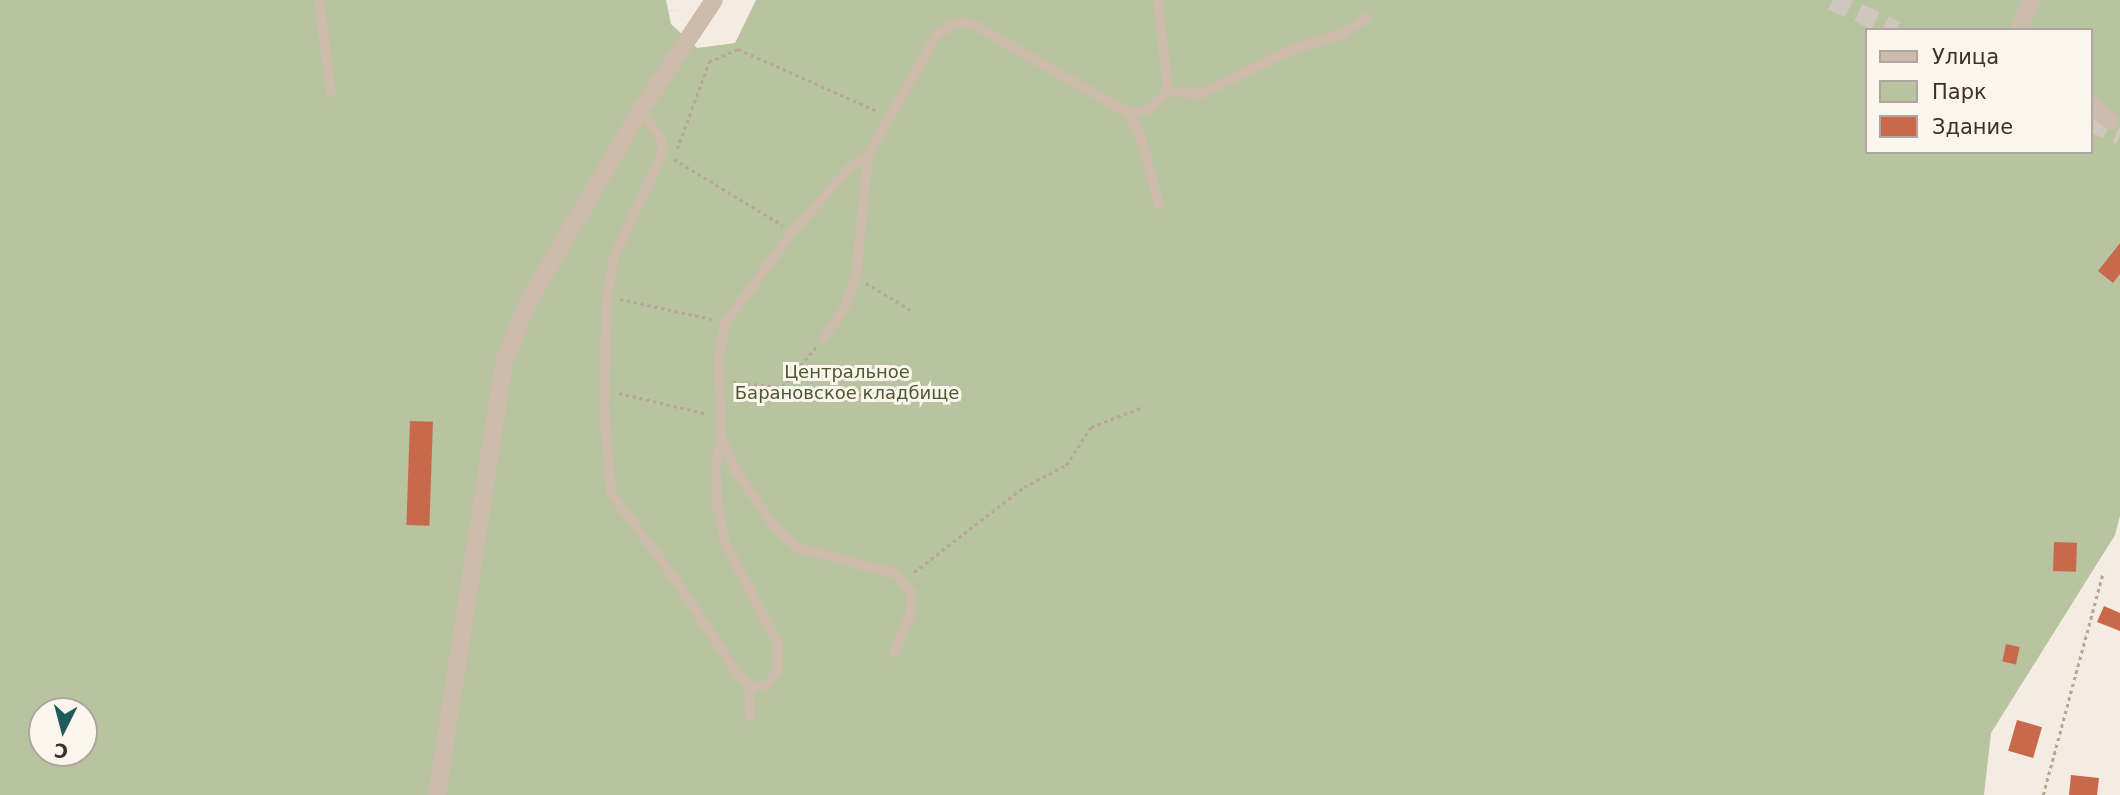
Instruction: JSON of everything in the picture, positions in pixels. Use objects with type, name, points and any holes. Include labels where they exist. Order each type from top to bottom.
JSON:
[{"type":"street","points":[[437,795],[504,362],[527,304],[640,111],[714,0]]},
{"type":"street","points":[[2020,28],[2031,0]]},
{"type":"street","points":[[2092,106],[2110,121]]},
{"type":"lane","points":[[319,0],[331,92]]},
{"type":"lane","points":[[1158,0],[1168,91]]},
{"type":"lane","points":[[1168,91],[1200,94],[1295,48],[1343,34],[1367,17]]},
{"type":"lane","points":[[750,687],[767,686],[777,671],[778,643],[725,543],[716,479],[721,439],[718,416],[719,381],[726,323],[793,231],[850,168],[868,155],[937,34],[955,23],[969,22],[1128,113],[1140,134],[1160,205]]},
{"type":"lane","points":[[1128,113],[1149,110],[1168,91]]},
{"type":"lane","points":[[640,111],[662,139],[663,152],[614,257],[607,296],[604,390],[611,493],[750,687],[750,717]]},
{"type":"lane","points":[[824,338],[845,307],[856,277],[868,155]]},
{"type":"lane","points":[[721,439],[736,471],[774,526],[798,548],[897,573],[911,592],[911,613],[894,653]]},
{"type":"path","points":[[673,159],[709,62],[738,49],[891,117]]},
{"type":"path","points":[[663,152],[793,231]]},
{"type":"path","points":[[856,277],[911,310]]},
{"type":"path","points":[[607,296],[726,323]]},
{"type":"path","points":[[782,387],[824,338]]},
{"type":"path","points":[[719,381],[890,398]]},
{"type":"path","points":[[604,390],[718,416]]},
{"type":"path","points":[[903,581],[1024,487],[1066,465],[1091,427],[1143,407]]},
{"type":"path","points":[[2043,795],[2103,572]]},
{"type":"green space","name":"Центральное Барановское кладбище","points":[[0,0],[666,0],[671,24],[697,48],[735,43],[756,0],[2120,0],[2120,516],[2115,535],[1991,733],[1984,795],[0,795]]},
{"type":"building","points":[[2120,243],[2120,274],[2113,283],[2098,271]]},
{"type":"building","points":[[410,421],[433,422],[429,526],[406,525]]},
{"type":"building","points":[[2054,542],[2077,543],[2076,572],[2053,571]]},
{"type":"building","points":[[2104,606],[2120,613],[2120,631],[2097,622]]},
{"type":"building","points":[[2006,644],[2020,647],[2016,665],[2002,662]]},
{"type":"building","points":[[2017,720],[2042,727],[2033,758],[2008,751]]},
{"type":"building","points":[[2071,775],[2099,778],[2097,795],[2069,795]]},
{"type":"tunnel","points":[[1832,0],[1892,28]]},
{"type":"tunnel","points":[[2092,122],[2120,135]]}]
